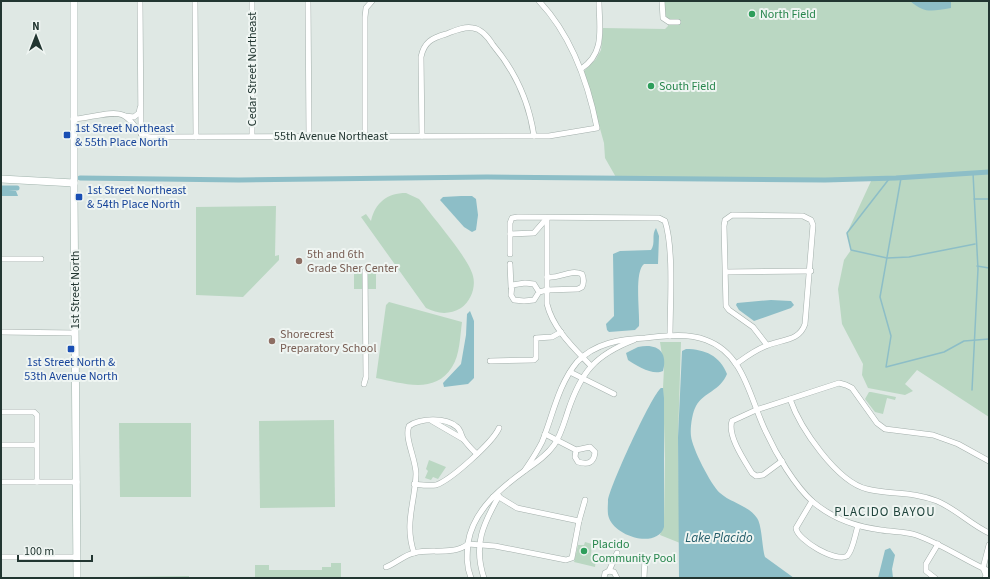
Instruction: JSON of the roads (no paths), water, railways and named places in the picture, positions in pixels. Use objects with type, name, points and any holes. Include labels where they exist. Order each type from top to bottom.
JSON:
[{"type":"street","name":"1st Street North","points":[[74,1],[77,578]]},
{"type":"street","points":[[140,1],[141,134]]},
{"type":"street","points":[[195,1],[196,137]]},
{"type":"street","name":"Cedar Street Northeast","points":[[252,1],[252,136]]},
{"type":"street","points":[[308,1],[309,136]]},
{"type":"street","points":[[365,136],[365,17],[366,8],[372,1]]},
{"type":"street","points":[[539,1],[564,36],[581,69],[591,61],[597,52],[599,38],[599,1]]},
{"type":"street","points":[[662,1],[663,18],[666,21],[678,22]]},
{"type":"street","points":[[422,136],[422,52],[428,42],[437,36],[469,27],[483,32],[507,63],[517,80],[529,110],[534,136]]},
{"type":"street","name":"55th Avenue Northeast","points":[[141,134],[151,137],[557,135],[597,128],[589,91],[581,69]]},
{"type":"street","points":[[74,119],[114,114],[132,117],[137,115],[140,105]]},
{"type":"street","points":[[125,116],[132,122],[141,134]]},
{"type":"street","points":[[1,179],[74,183]]},
{"type":"street","points":[[736,364],[767,345],[793,338],[803,330],[811,271],[813,230],[811,220],[803,216],[732,215],[725,220],[724,226],[726,306],[729,310],[754,327],[767,345]]},
{"type":"street","points":[[510,254],[510,223],[512,218],[659,218],[665,221],[669,260],[670,336]]},
{"type":"street","points":[[510,234],[534,233],[547,218]]},
{"type":"street","points":[[547,218],[547,290],[550,316],[561,332],[591,366]]},
{"type":"street","points":[[1,259],[41,259]]},
{"type":"street","points":[[510,264],[510,289],[514,300],[518,301],[534,300],[539,292],[547,290],[578,290],[582,287],[584,277],[582,274],[572,272],[553,278],[547,278]]},
{"type":"street","points":[[364,384],[366,377],[365,271]]},
{"type":"street","points":[[726,272],[811,271]]},
{"type":"street","points":[[510,289],[512,286],[517,284],[534,284],[539,292]]},
{"type":"street","points":[[1,332],[75,333]]},
{"type":"street","points":[[490,361],[534,360],[536,358],[536,338],[552,337],[561,332]]},
{"type":"street","points":[[525,470],[536,454],[545,434],[562,386],[570,372],[583,357],[613,341],[670,336],[697,337],[708,341],[727,353],[736,364],[747,384],[766,433],[782,461],[812,501],[823,510],[858,526],[903,532],[938,544],[989,571]]},
{"type":"street","points":[[471,578],[466,564],[466,546],[474,523],[492,497],[549,452],[557,440],[577,385],[591,366],[606,352],[638,338]]},
{"type":"street","points":[[570,372],[614,394]]},
{"type":"street","points":[[782,461],[763,475],[756,476],[752,473],[741,455],[730,426],[732,421],[756,410],[839,383],[852,388],[877,423],[885,429],[933,435],[958,444],[989,461]]},
{"type":"street","points":[[790,399],[799,421],[815,443],[837,471],[855,485],[868,489],[908,493],[938,502],[954,510],[975,526],[989,533]]},
{"type":"street","points":[[1,412],[34,412],[37,415],[37,482]]},
{"type":"street","points":[[414,553],[409,525],[415,462],[407,430],[409,426],[418,421],[444,421],[456,426],[463,439],[477,454]]},
{"type":"street","points":[[432,421],[463,439]]},
{"type":"street","points":[[414,484],[430,485],[442,482],[493,440],[499,428]]},
{"type":"street","points":[[545,434],[576,450]]},
{"type":"street","points":[[1,445],[36,445]]},
{"type":"street","points":[[1,482],[76,482]]},
{"type":"street","points":[[484,578],[480,558],[480,545],[485,522],[501,491]]},
{"type":"street","points":[[492,497],[499,497],[517,508],[579,521]]},
{"type":"street","points":[[386,567],[414,553],[452,550],[466,546],[480,545],[495,546],[568,560],[572,558],[574,553],[579,521],[585,500]]},
{"type":"street","points":[[812,501],[796,528],[798,536],[816,548],[840,558],[846,557],[849,553],[858,526]]},
{"type":"street","points":[[935,578],[926,571],[926,564],[938,544]]},
{"type":"street","points":[[985,578],[986,575],[983,568],[989,545]]},
{"type":"street","points":[[604,578],[605,573],[609,571],[617,553]]},
{"type":"street","points":[[1,557],[77,557]]},
{"type":"street","points":[[644,578],[645,558]]},
{"type":"street","points":[[609,571],[614,572],[617,578]]},
{"type":"water","points":[[910,1],[951,1],[951,8],[925,10]]},
{"type":"water","points":[[1,189],[16,191],[18,196],[1,196]]},
{"type":"water","points":[[472,196],[476,199],[478,215],[476,230],[472,232],[464,227],[440,200],[443,197]]},
{"type":"water","points":[[656,228],[659,236],[658,264],[644,264],[639,275],[639,326],[635,330],[609,332],[606,324],[614,316],[613,254],[620,251],[651,250]]},
{"type":"water","points":[[771,300],[791,301],[794,305],[791,308],[754,321],[739,310],[736,305],[737,303]]},
{"type":"water","points":[[470,311],[474,321],[474,378],[468,384],[444,387],[443,383],[461,364],[466,335],[467,314]]},
{"type":"water","points":[[651,346],[660,350],[664,358],[663,371],[650,371],[628,360],[626,353],[638,347]]},
{"type":"water","name":"Lake Placido","points":[[686,349],[699,350],[716,358],[727,374],[724,380],[703,397],[696,406],[692,421],[691,433],[692,442],[698,457],[716,489],[724,496],[749,510],[757,518],[759,521],[765,557],[794,578],[679,578],[678,437],[682,351]]},
{"type":"water","points":[[661,388],[663,388],[664,398],[664,527],[660,534],[653,538],[636,538],[620,531],[613,525],[608,516],[608,501],[615,480],[631,443],[656,394]]},
{"type":"water","points":[[890,548],[895,555],[892,569],[893,578],[878,578],[885,550]]},
{"type":"waterway","points":[[80,178],[239,180],[487,177],[825,180],[896,178],[989,172]]},
{"type":"waterway","points":[[972,390],[978,269],[973,173]]},
{"type":"waterway","points":[[901,178],[880,297],[891,336],[886,367],[944,352],[964,341],[989,339]]},
{"type":"waterway","points":[[889,179],[847,233],[851,250],[887,258],[909,257],[975,244]]},
{"type":"waterway","points":[[1,188],[17,188]]},
{"type":"waterway","points":[[974,199],[989,199]]},
{"type":"waterway","points":[[977,266],[989,268]]},
{"type":"place","name":"North Field","points":[[752,14]]},
{"type":"place","name":"South Field","points":[[651,86]]},
{"type":"place","name":"1st Street Northeast & 55th Place North","points":[[67,135]]},
{"type":"place","name":"1st Street Northeast & 54th Place North","points":[[79,197]]},
{"type":"place","name":"5th and 6th Grade Sher Center","points":[[299,261]]},
{"type":"place","name":"Shorecrest Preparatory School","points":[[272,341]]},
{"type":"place","name":"1st Street North & 53th Avenue North","points":[[71,349]]},
{"type":"place","name":"Placido Community Pool","points":[[584,551]]},
{"type":"district","name":"PLACIDO BAYOU","points":[[885,512]]}]
